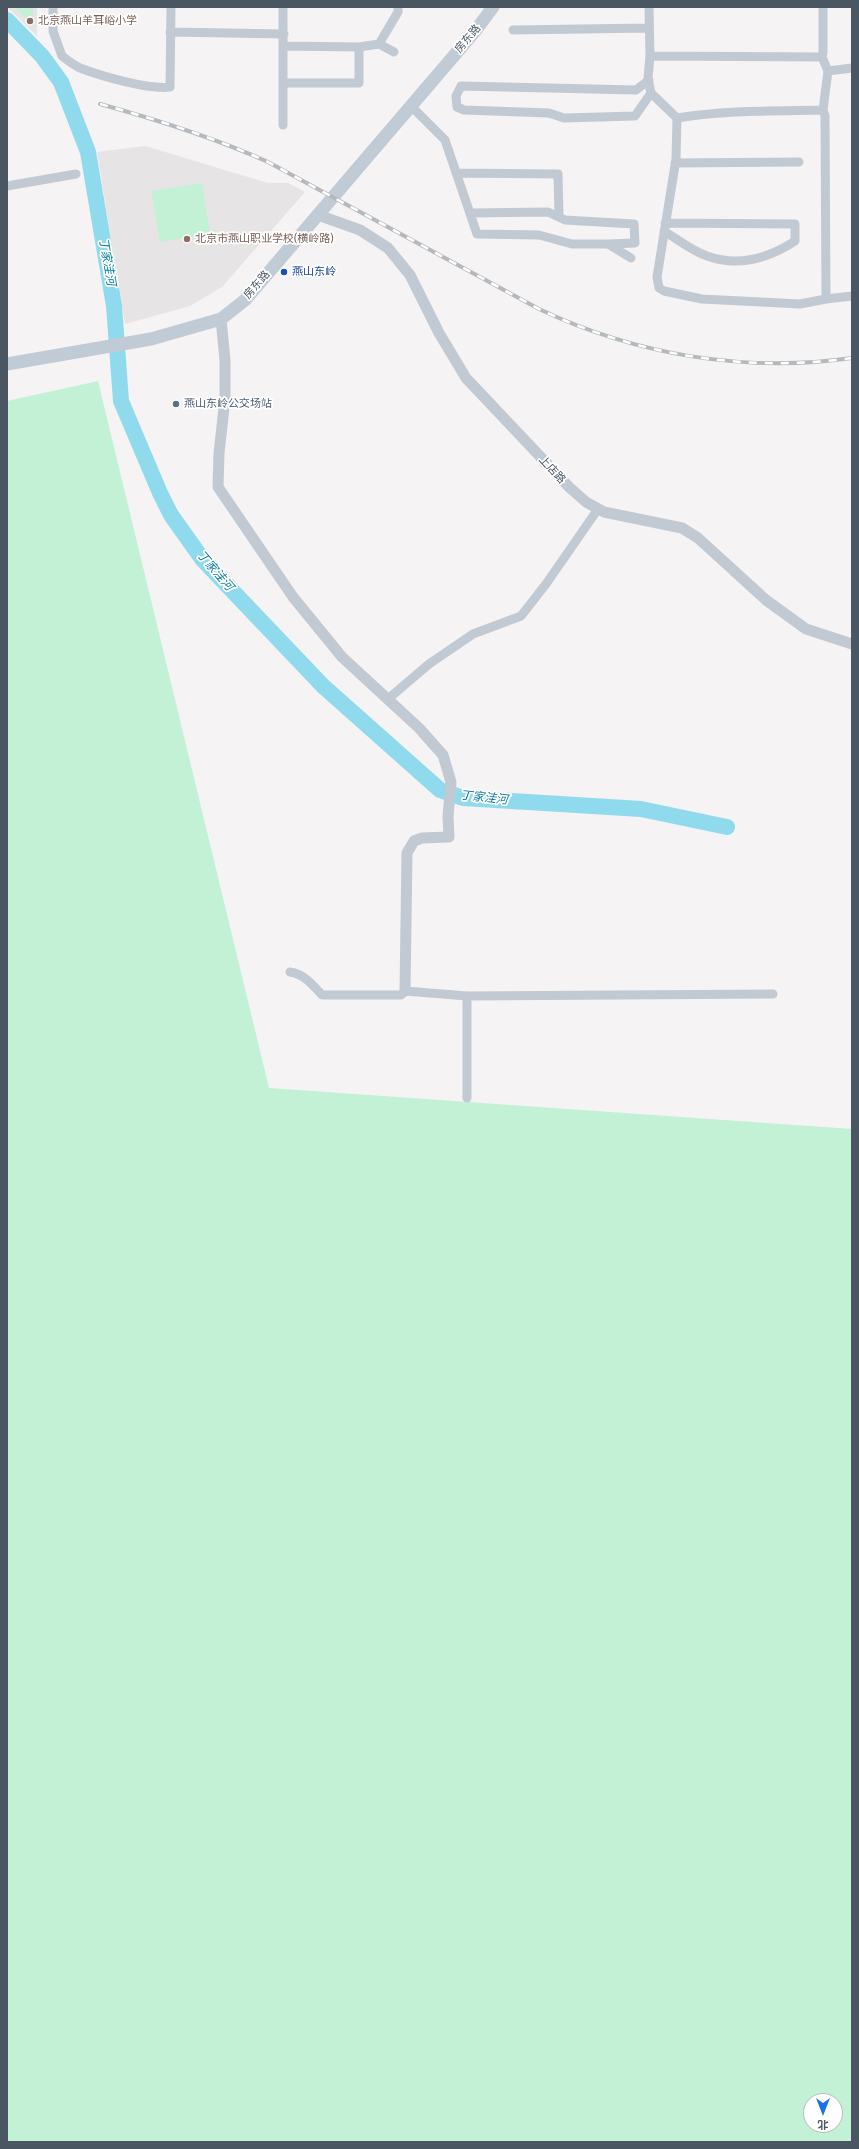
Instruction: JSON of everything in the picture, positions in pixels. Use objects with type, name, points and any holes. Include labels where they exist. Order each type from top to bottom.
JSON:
[{"type":"main road","name":"房东路","points":[[7,364],[130,344],[221,319],[245,300],[411,106],[493,7]]},
{"type":"street","points":[[53,7],[53,31],[62,56],[79,68],[137,84],[161,88],[170,87],[171,7]]},
{"type":"street","points":[[283,7],[283,125]]},
{"type":"street","points":[[380,44],[398,12],[398,7]]},
{"type":"street","points":[[649,7],[649,80],[651,93],[677,118],[675,163],[657,277],[659,288],[664,291],[702,299],[800,304],[852,296]]},
{"type":"street","points":[[823,7],[822,57],[828,71],[823,110],[825,116],[826,299]]},
{"type":"street","points":[[513,30],[648,28]]},
{"type":"street","points":[[170,32],[284,34]]},
{"type":"street","points":[[284,46],[359,47],[380,44],[394,52]]},
{"type":"street","points":[[284,83],[359,83],[359,47]]},
{"type":"street","points":[[650,56],[822,57]]},
{"type":"street","points":[[828,71],[852,68]]},
{"type":"street","points":[[649,80],[636,90],[460,86],[456,96],[457,107],[464,110],[549,113],[564,118],[635,116],[651,93]]},
{"type":"street","points":[[411,106],[445,140],[477,234],[539,235],[572,244],[635,243],[634,224],[565,220],[548,212],[470,213]]},
{"type":"street","points":[[677,118],[701,114],[743,111],[823,110]]},
{"type":"street","points":[[675,163],[799,162]]},
{"type":"street","points":[[456,173],[558,174],[559,217]]},
{"type":"street","points":[[7,186],[76,174]]},
{"type":"street","name":"上店路","points":[[318,215],[360,230],[388,248],[410,275],[439,333],[466,378],[569,488],[586,502],[613,515],[682,528],[698,538],[766,600],[806,629],[852,644]]},
{"type":"street","points":[[795,224],[795,241],[779,252],[760,258],[738,261],[707,256],[665,227],[795,224]]},
{"type":"street","points":[[608,244],[631,258]]},
{"type":"street","points":[[221,319],[226,360],[226,399],[219,453],[218,487],[293,597],[342,657],[419,728],[443,755],[451,782],[448,816],[449,837],[422,838],[414,841],[407,853],[406,991]]},
{"type":"street","points":[[388,699],[429,664],[473,634],[521,616],[546,584],[598,509]]},
{"type":"street","points":[[290,972],[295,973],[309,981],[322,995],[401,995],[406,991],[467,996],[773,994]]},
{"type":"street","points":[[467,996],[467,1098]]},
{"type":"shaded area","name":"北京燕山羊耳峪小学","points":[[7,7],[37,7],[37,36]]},
{"type":"shaded area","name":"北京市燕山职业学校(横岭路)","points":[[145,146],[268,183],[288,183],[305,192],[222,287],[190,306],[125,324],[97,152]]},
{"type":"green space","points":[[14,7],[33,7],[32,25]]},
{"type":"green space","points":[[202,183],[210,234],[160,242],[151,191]]},
{"type":"green space","points":[[98,381],[269,1088],[852,1129],[852,2142],[7,2142],[7,401]]},
{"type":"waterway","name":"丁家洼河","points":[[7,20],[42,56],[61,82],[88,152],[114,306],[121,401],[160,493],[171,515],[203,560],[323,686],[440,790],[463,798],[641,809],[727,827]]},
{"type":"railway","points":[[100,104],[185,130],[268,162],[539,309],[576,325],[614,338],[652,349],[732,361],[772,363],[812,362],[852,358]]},
{"type":"place","name":"北京燕山羊耳峪小学","points":[[30,21]]},
{"type":"place","name":"北京市燕山职业学校(横岭路)","points":[[187,239]]},
{"type":"place","name":"燕山东岭","points":[[284,272]]},
{"type":"place","name":"燕山东岭公交场站","points":[[176,404]]}]
